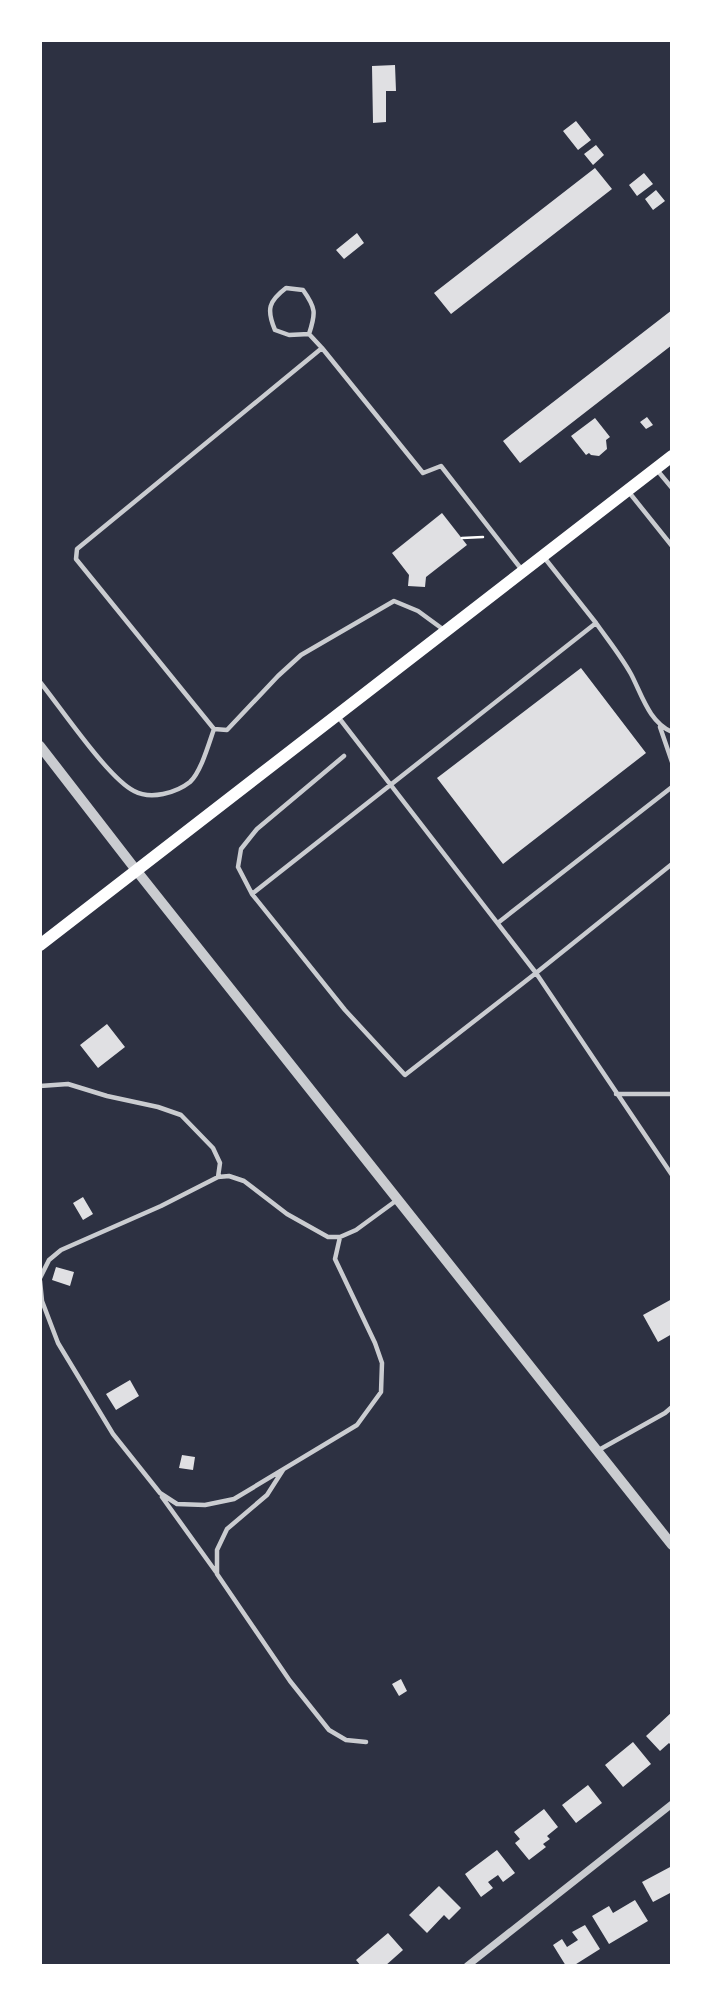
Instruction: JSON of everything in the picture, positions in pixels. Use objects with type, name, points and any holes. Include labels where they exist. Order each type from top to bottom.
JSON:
[{"type":"main road","points":[[40,945],[672,456]]},
{"type":"street","points":[[40,746],[672,1545]]},
{"type":"street","points":[[467,1966],[672,1804]]},
{"type":"lane","points":[[309,334],[314,317],[313,304],[303,290],[286,288],[273,298],[269,315],[275,330],[289,335],[309,334],[423,472],[441,466],[523,571]]},
{"type":"lane","points":[[322,348],[77,549],[76,559],[214,729],[227,730],[301,655],[394,601],[418,611],[445,631]]},
{"type":"lane","points":[[656,468],[672,488]]},
{"type":"lane","points":[[627,491],[672,546]]},
{"type":"lane","points":[[543,556],[631,673],[659,727],[672,762]]},
{"type":"lane","points":[[252,894],[596,623]]},
{"type":"lane","points":[[40,682],[115,777],[136,792],[163,796],[191,781],[214,729]]},
{"type":"lane","points":[[337,715],[536,972],[615,1094],[672,1175]]},
{"type":"lane","points":[[659,727],[672,732]]},
{"type":"lane","points":[[344,756],[257,828],[241,849],[238,867],[252,894],[345,1010],[405,1075],[672,864]]},
{"type":"lane","points":[[499,922],[672,787]]},
{"type":"lane","points":[[40,1086],[68,1084],[181,1115],[214,1148],[220,1163],[218,1177]]},
{"type":"lane","points":[[615,1094],[672,1094]]},
{"type":"lane","points":[[366,1742],[346,1740],[329,1730],[290,1681],[159,1493],[113,1434],[58,1343],[42,1301],[40,1280],[49,1261],[61,1250],[161,1206],[218,1177],[229,1176],[244,1181],[287,1214],[318,1233],[340,1237],[356,1230],[398,1200]]},
{"type":"lane","points":[[159,1493],[177,1504],[205,1505],[234,1499],[357,1425],[369,1412],[381,1392],[382,1363],[335,1259],[340,1237]]},
{"type":"lane","points":[[597,1451],[672,1407]]},
{"type":"lane","points":[[217,1574],[217,1550],[227,1529],[267,1495],[284,1470]]},
{"type":"path","points":[[462,538],[496,536]]},
{"type":"building","points":[[395,65],[396,91],[386,91],[386,122],[373,123],[372,66]]},
{"type":"building","points":[[576,121],[591,140],[578,150],[563,131]]},
{"type":"building","points":[[596,145],[604,155],[593,165],[584,154]]},
{"type":"building","points":[[595,168],[612,189],[451,314],[434,293]]},
{"type":"building","points":[[644,173],[653,184],[637,196],[629,185]]},
{"type":"building","points":[[656,190],[665,201],[653,210],[645,199]]},
{"type":"building","points":[[357,233],[364,243],[344,259],[336,250]]},
{"type":"building","points":[[672,310],[672,345],[520,463],[503,441]]},
{"type":"building","points":[[647,417],[653,425],[646,429],[640,422]]},
{"type":"building","points":[[595,418],[610,437],[606,440],[607,449],[599,456],[589,453],[586,455],[571,436]]},
{"type":"building","points":[[442,513],[467,545],[426,577],[425,587],[408,586],[409,575],[392,553]]},
{"type":"building","points":[[581,668],[646,753],[503,864],[437,778]]},
{"type":"building","points":[[107,1024],[125,1047],[98,1068],[80,1045]]},
{"type":"building","points":[[83,1197],[93,1214],[83,1220],[73,1203]]},
{"type":"building","points":[[56,1267],[74,1272],[70,1286],[52,1280]]},
{"type":"building","points":[[672,1299],[672,1334],[658,1342],[643,1315]]},
{"type":"building","points":[[130,1380],[139,1396],[116,1410],[106,1394]]},
{"type":"building","points":[[182,1455],[195,1457],[193,1470],[179,1468]]},
{"type":"building","points":[[401,1679],[407,1691],[399,1696],[392,1684]]},
{"type":"building","points":[[672,1712],[672,1746],[669,1743],[660,1751],[646,1736]]},
{"type":"building","points":[[633,1742],[651,1764],[623,1787],[605,1765]]},
{"type":"building","points":[[588,1785],[602,1803],[576,1823],[562,1805]]},
{"type":"building","points":[[544,1809],[558,1827],[547,1836],[550,1839],[543,1844],[546,1847],[529,1860],[515,1843],[520,1839],[514,1832]]},
{"type":"building","points":[[497,1850],[515,1873],[503,1882],[498,1875],[488,1882],[493,1888],[481,1897],[465,1874]]},
{"type":"building","points":[[672,1866],[672,1892],[653,1902],[642,1882]]},
{"type":"building","points":[[439,1886],[461,1908],[449,1920],[444,1915],[427,1933],[409,1915]]},
{"type":"building","points":[[635,1900],[648,1921],[609,1944],[592,1916],[609,1906],[613,1913]]},
{"type":"building","points":[[585,1925],[600,1949],[573,1966],[566,1966],[553,1945],[562,1939],[567,1947],[578,1940],[572,1932]]},
{"type":"building","points":[[388,1933],[403,1950],[385,1966],[361,1966],[356,1960]]}]
